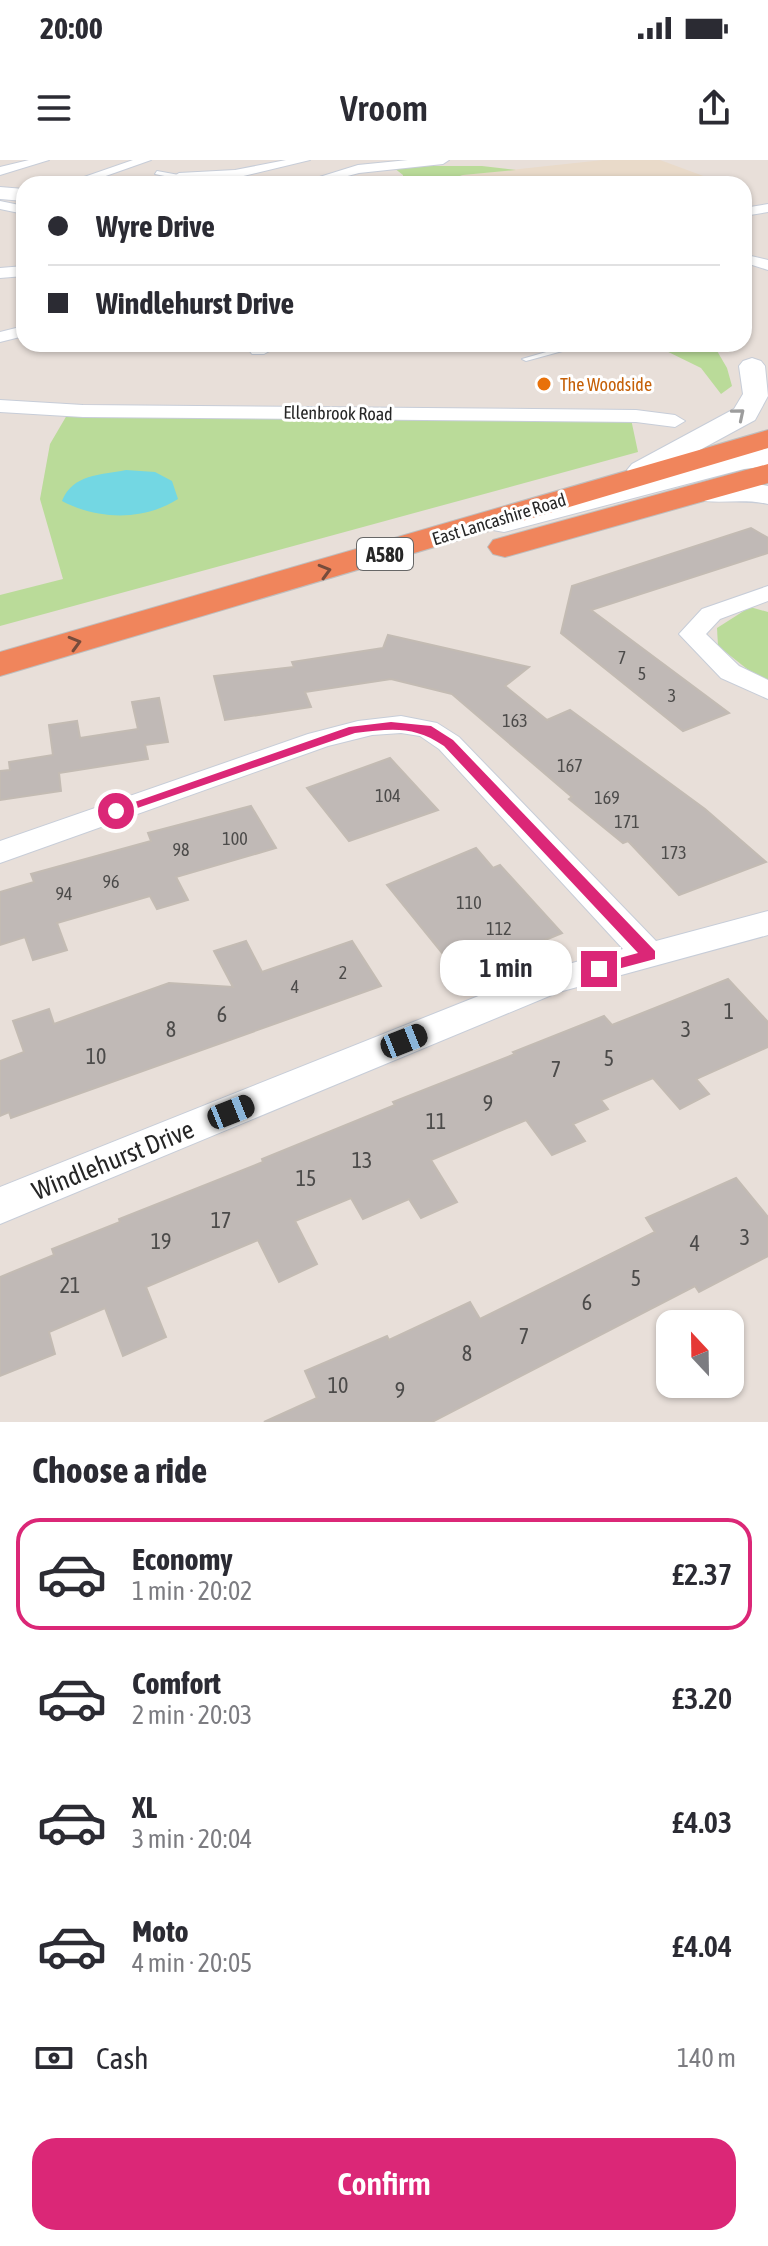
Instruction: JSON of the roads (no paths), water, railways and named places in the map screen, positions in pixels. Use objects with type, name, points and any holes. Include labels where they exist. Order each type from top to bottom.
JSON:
[{"type":"highway","name":"East Lancashire Road","points":[[0,664],[425,542],[623,480],[768,439]]},
{"type":"highway","name":"East Lancashire Road","points":[[0,691],[768,473]]},
{"type":"main road","points":[[752,364],[768,396]]},
{"type":"main road","points":[[623,480],[745,414],[756,394],[752,364]]},
{"type":"main road","points":[[425,542],[604,499],[741,461],[768,457]]},
{"type":"main road","points":[[703,493],[745,490],[768,495]]},
{"type":"street","points":[[0,171],[43,160]]},
{"type":"street","points":[[95,176],[144,160]]},
{"type":"street","points":[[229,176],[304,160]]},
{"type":"street","points":[[337,160],[358,169]]},
{"type":"street","points":[[332,176],[358,169],[443,160]]},
{"type":"street","name":"Ellenbrook Road","points":[[0,406],[83,411],[636,416],[675,421]]},
{"type":"street","points":[[768,593],[711,614],[692,634],[730,672],[768,691]]},
{"type":"street","points":[[0,852],[318,740],[354,730],[391,725],[427,729],[449,743],[649,955]]},
{"type":"street","name":"Windlehurst Drive","points":[[0,1206],[549,982],[768,923]]},
{"type":"lane","points":[[157,173],[174,176]]},
{"type":"lane","points":[[526,359],[553,352]]},
{"type":"water","points":[[126,470],[155,472],[172,481],[178,499],[151,511],[121,515],[91,512],[62,501],[73,485],[88,477]]},
{"type":"place","name":"The Woodside","points":[[544,384]]}]
